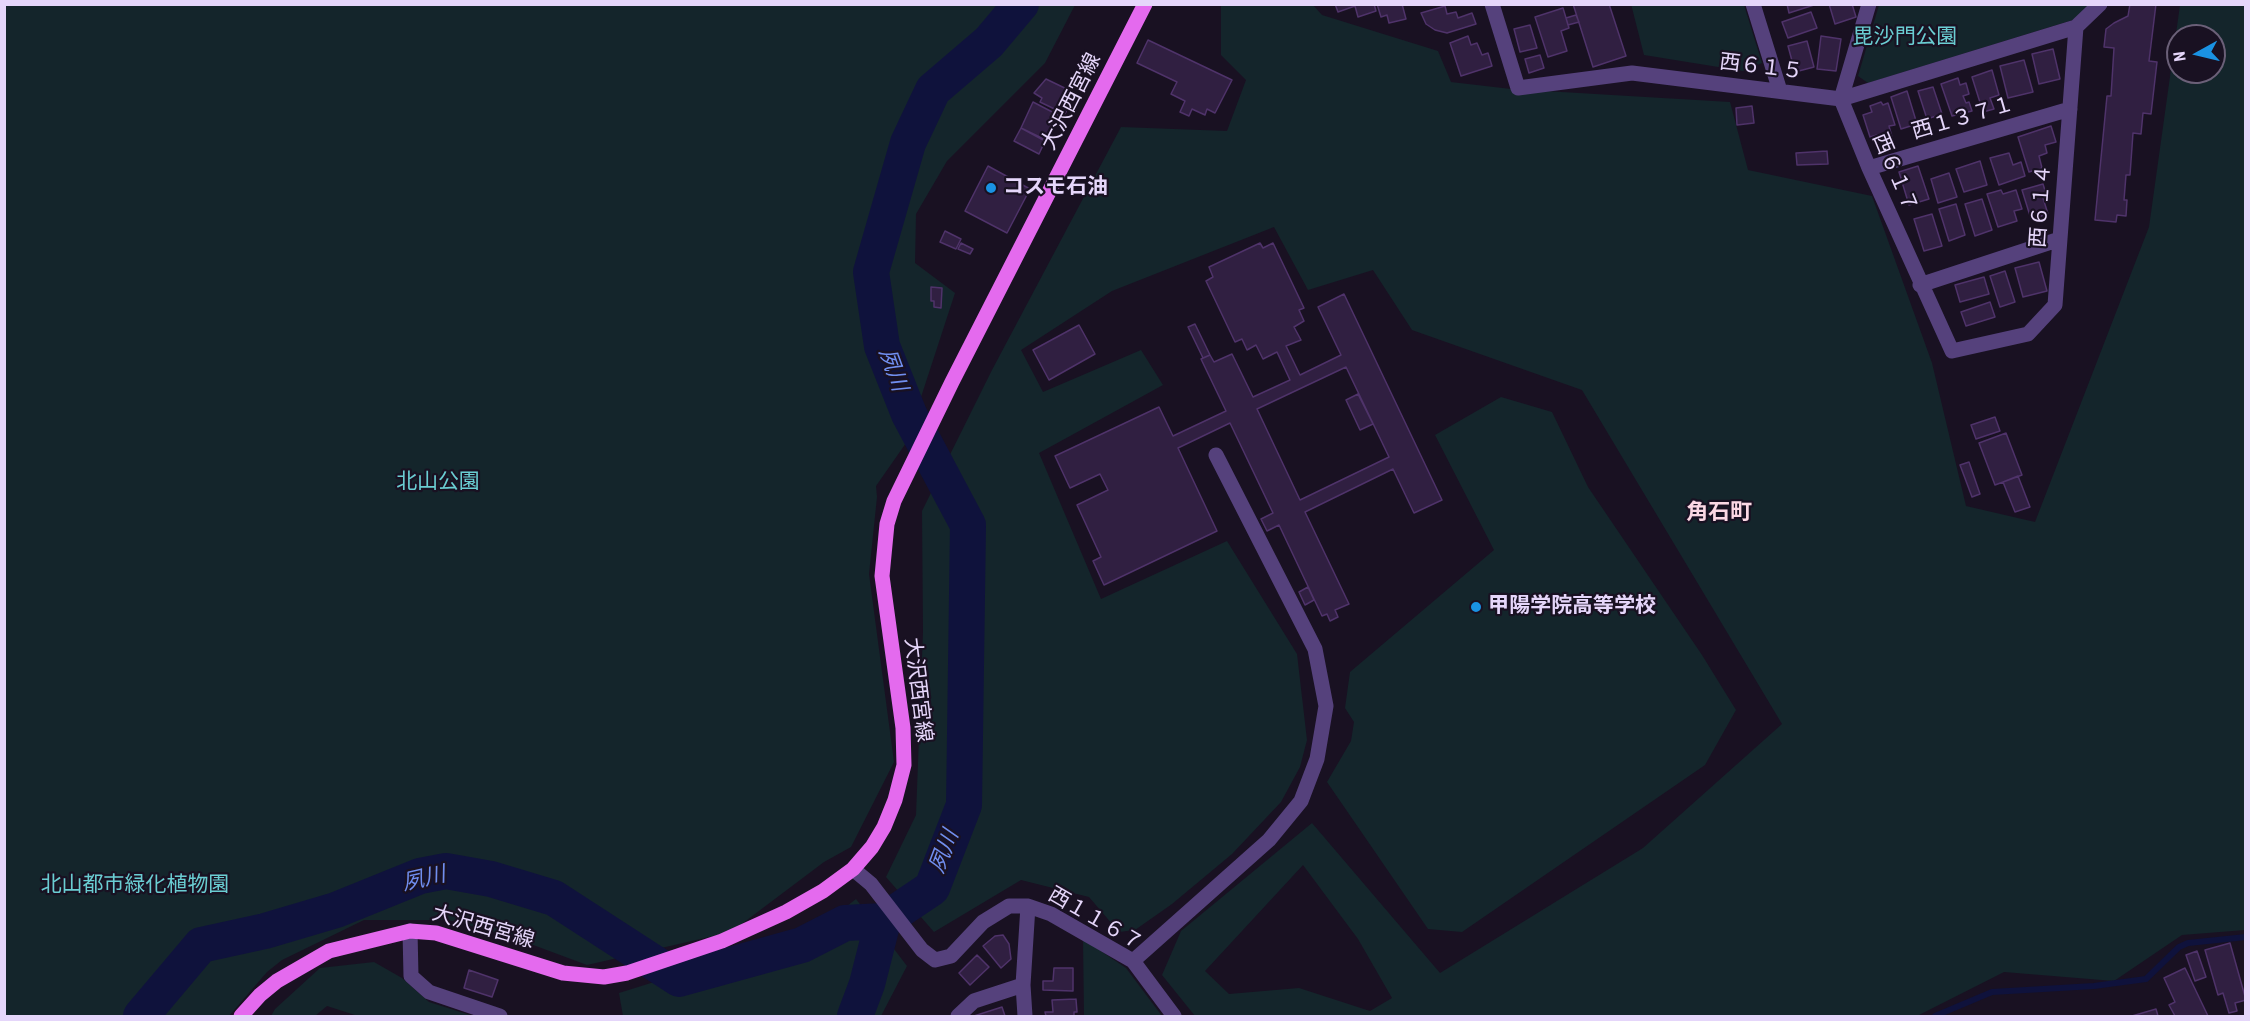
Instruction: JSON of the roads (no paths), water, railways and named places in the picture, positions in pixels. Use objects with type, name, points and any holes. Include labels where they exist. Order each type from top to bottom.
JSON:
[{"type":"main road","name":"大沢西宮線","points":[[241,1017],[260,994],[277,981],[329,951],[410,931],[436,933],[563,973],[604,978],[722,941],[786,912],[823,891],[853,869],[872,847],[884,827],[895,800],[904,765],[903,728],[882,576],[887,524],[904,481],[952,382],[1145,5]]},
{"type":"street","name":"西６１５","points":[[1492,4],[1518,88],[1632,73],[1841,99],[2076,27]]},
{"type":"street","points":[[1753,4],[1780,91]]},
{"type":"street","points":[[1841,99],[1869,4]]},
{"type":"street","points":[[2076,27],[2100,4]]},
{"type":"street","name":"西６１４","points":[[1952,351],[2028,334],[2055,305],[2076,27]]},
{"type":"street","name":"西６１７","points":[[1841,99],[1920,285],[1952,351]]},
{"type":"street","name":"西１３７１","points":[[1869,168],[2070,109]]},
{"type":"street","points":[[1920,285],[2060,239]]},
{"type":"street","points":[[1133,961],[1269,840],[1301,801],[1317,759],[1326,706],[1315,649],[1216,455]]},
{"type":"street","name":"西１１６７","points":[[853,869],[870,884],[922,950],[935,960],[951,956],[983,922],[1009,906],[1028,906],[1051,914],[1133,961],[1174,1017]]},
{"type":"street","points":[[1025,1017],[1023,985],[1028,906]]},
{"type":"street","points":[[410,931],[411,976],[429,992],[500,1017]]},
{"type":"street","points":[[958,1017],[974,1001],[1023,985]]},
{"type":"waterway","name":"夙川","points":[[141,1016],[201,945],[265,931],[336,910],[420,876],[446,871],[491,879],[554,898],[679,979],[802,945],[845,923],[883,921],[932,888],[964,805],[968,525],[909,414],[882,346],[871,272],[908,143],[933,90],[989,42],[1021,4]]},
{"type":"waterway","points":[[855,1016],[867,984],[883,921]]},
{"type":"waterway","points":[[1935,1016],[1992,992],[2094,986],[2146,979],[2179,947],[2188,943],[2246,937]]},
{"type":"place","name":"コスモ石油","points":[[991,188]]},
{"type":"place","name":"甲陽学院高等学校","points":[[1476,607]]},
{"type":"district","name":"角石町","points":[[1719,513]]},
{"type":"park label","name":"毘沙門公園","points":[[1905,38]]},
{"type":"park label","name":"北山公園","points":[[438,483]]},
{"type":"park label","name":"北山都市緑化植物園","points":[[135,886]]}]
